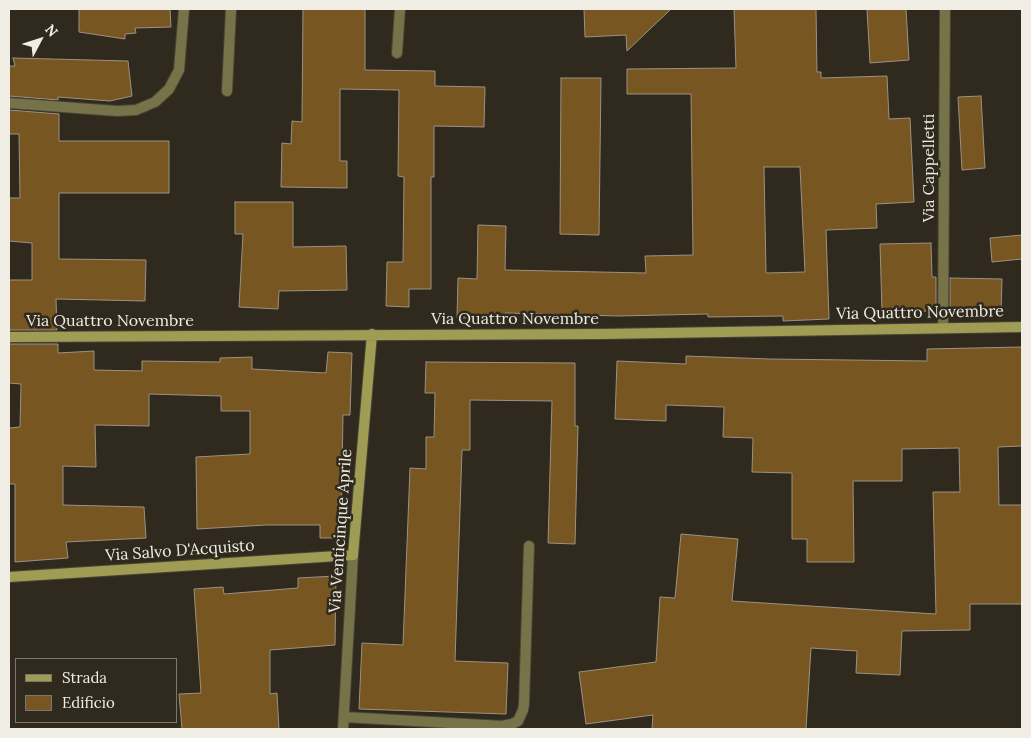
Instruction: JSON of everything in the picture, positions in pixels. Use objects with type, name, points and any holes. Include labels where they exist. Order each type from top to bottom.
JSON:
[{"type":"street","points":[[9,103],[117,111],[136,110],[155,102],[169,89],[179,70],[184,9]]},
{"type":"street","points":[[228,91],[232,9]]},
{"type":"street","points":[[397,53],[400,9]]},
{"type":"street","name":"Via Cappelletti","points":[[943,328],[945,9]]},
{"type":"street","name":"Via Quattro Novembre","points":[[9,337],[603,334],[1022,327]]},
{"type":"street","name":"Via Venticinque Aprile","points":[[343,729],[353,555],[372,334]]},
{"type":"street","points":[[344,717],[502,726],[518,721],[524,704],[529,546]]},
{"type":"street","name":"Via Salvo D'Acquisto","points":[[9,577],[353,555]]},
{"type":"building","points":[[79,9],[170,9],[171,27],[135,28],[136,33],[125,34],[125,39],[79,32]]},
{"type":"building","points":[[303,9],[365,9],[365,70],[435,71],[435,86],[485,87],[484,127],[434,126],[434,177],[431,177],[431,289],[409,289],[409,307],[386,306],[387,262],[403,262],[404,177],[398,176],[399,90],[340,89],[340,161],[347,161],[347,188],[281,187],[282,143],[291,144],[292,121],[302,122]]},
{"type":"building","points":[[584,9],[671,9],[627,51],[626,35],[585,37]]},
{"type":"building","points":[[734,9],[816,9],[817,72],[821,72],[821,78],[887,76],[889,119],[910,118],[914,202],[876,204],[877,228],[826,230],[829,319],[783,321],[783,316],[708,317],[708,314],[618,316],[505,313],[505,318],[457,318],[458,278],[477,279],[478,225],[506,226],[505,270],[646,273],[645,256],[693,255],[691,94],[627,94],[627,69],[736,68]],"holes":[[[764,167],[800,167],[805,272],[766,273]]]},
{"type":"building","points":[[867,9],[906,9],[909,60],[870,63]]},
{"type":"building","points":[[13,58],[128,61],[132,96],[110,101],[58,97],[58,100],[9,96],[9,66],[15,66]]},
{"type":"building","points":[[561,78],[601,78],[599,235],[560,234]]},
{"type":"building","points":[[981,96],[985,168],[962,170],[958,97]]},
{"type":"building","points":[[9,110],[59,114],[59,141],[169,141],[169,193],[59,193],[59,259],[146,260],[145,301],[56,299],[57,330],[9,330],[9,280],[32,280],[32,243],[9,241],[9,198],[20,198],[19,134],[9,134]]},
{"type":"building","points":[[235,202],[293,202],[293,247],[346,246],[347,290],[279,291],[278,309],[239,307],[243,234],[235,234]]},
{"type":"building","points":[[1022,235],[1022,259],[992,262],[990,238]]},
{"type":"building","points":[[931,243],[932,277],[936,277],[936,311],[882,312],[880,244]]},
{"type":"building","points":[[950,278],[1002,279],[1001,312],[950,311]]},
{"type":"building","points":[[9,344],[58,344],[58,353],[94,351],[94,370],[142,371],[142,361],[220,362],[220,358],[252,357],[252,369],[326,373],[328,352],[352,353],[350,415],[343,415],[341,538],[320,538],[320,525],[266,525],[197,529],[196,457],[250,454],[250,411],[221,411],[221,396],[149,394],[149,426],[95,425],[96,467],[63,466],[63,505],[144,507],[146,538],[66,542],[68,558],[15,562],[15,484],[9,484],[9,428],[20,427],[21,384],[9,383]]},
{"type":"building","points":[[1022,347],[1022,446],[998,447],[999,505],[1022,505],[1022,604],[970,604],[970,630],[902,631],[900,675],[856,673],[857,651],[811,648],[806,729],[652,729],[653,715],[586,724],[579,672],[656,662],[660,597],[675,598],[681,534],[738,539],[732,601],[936,614],[933,492],[960,492],[959,448],[902,449],[902,481],[853,481],[854,562],[807,562],[807,539],[792,539],[792,473],[752,472],[753,438],[723,437],[724,407],[666,405],[666,421],[615,419],[617,361],[686,364],[686,356],[927,361],[927,349]]},
{"type":"building","points":[[426,362],[575,363],[575,426],[578,426],[575,544],[548,543],[552,401],[470,400],[470,450],[462,450],[455,661],[508,663],[506,714],[359,709],[362,643],[403,645],[410,468],[426,469],[426,437],[434,437],[435,393],[425,393]]},
{"type":"building","points":[[336,576],[335,645],[270,650],[270,694],[277,693],[279,729],[182,729],[179,694],[201,693],[194,589],[223,587],[224,594],[298,588],[298,578]]}]
